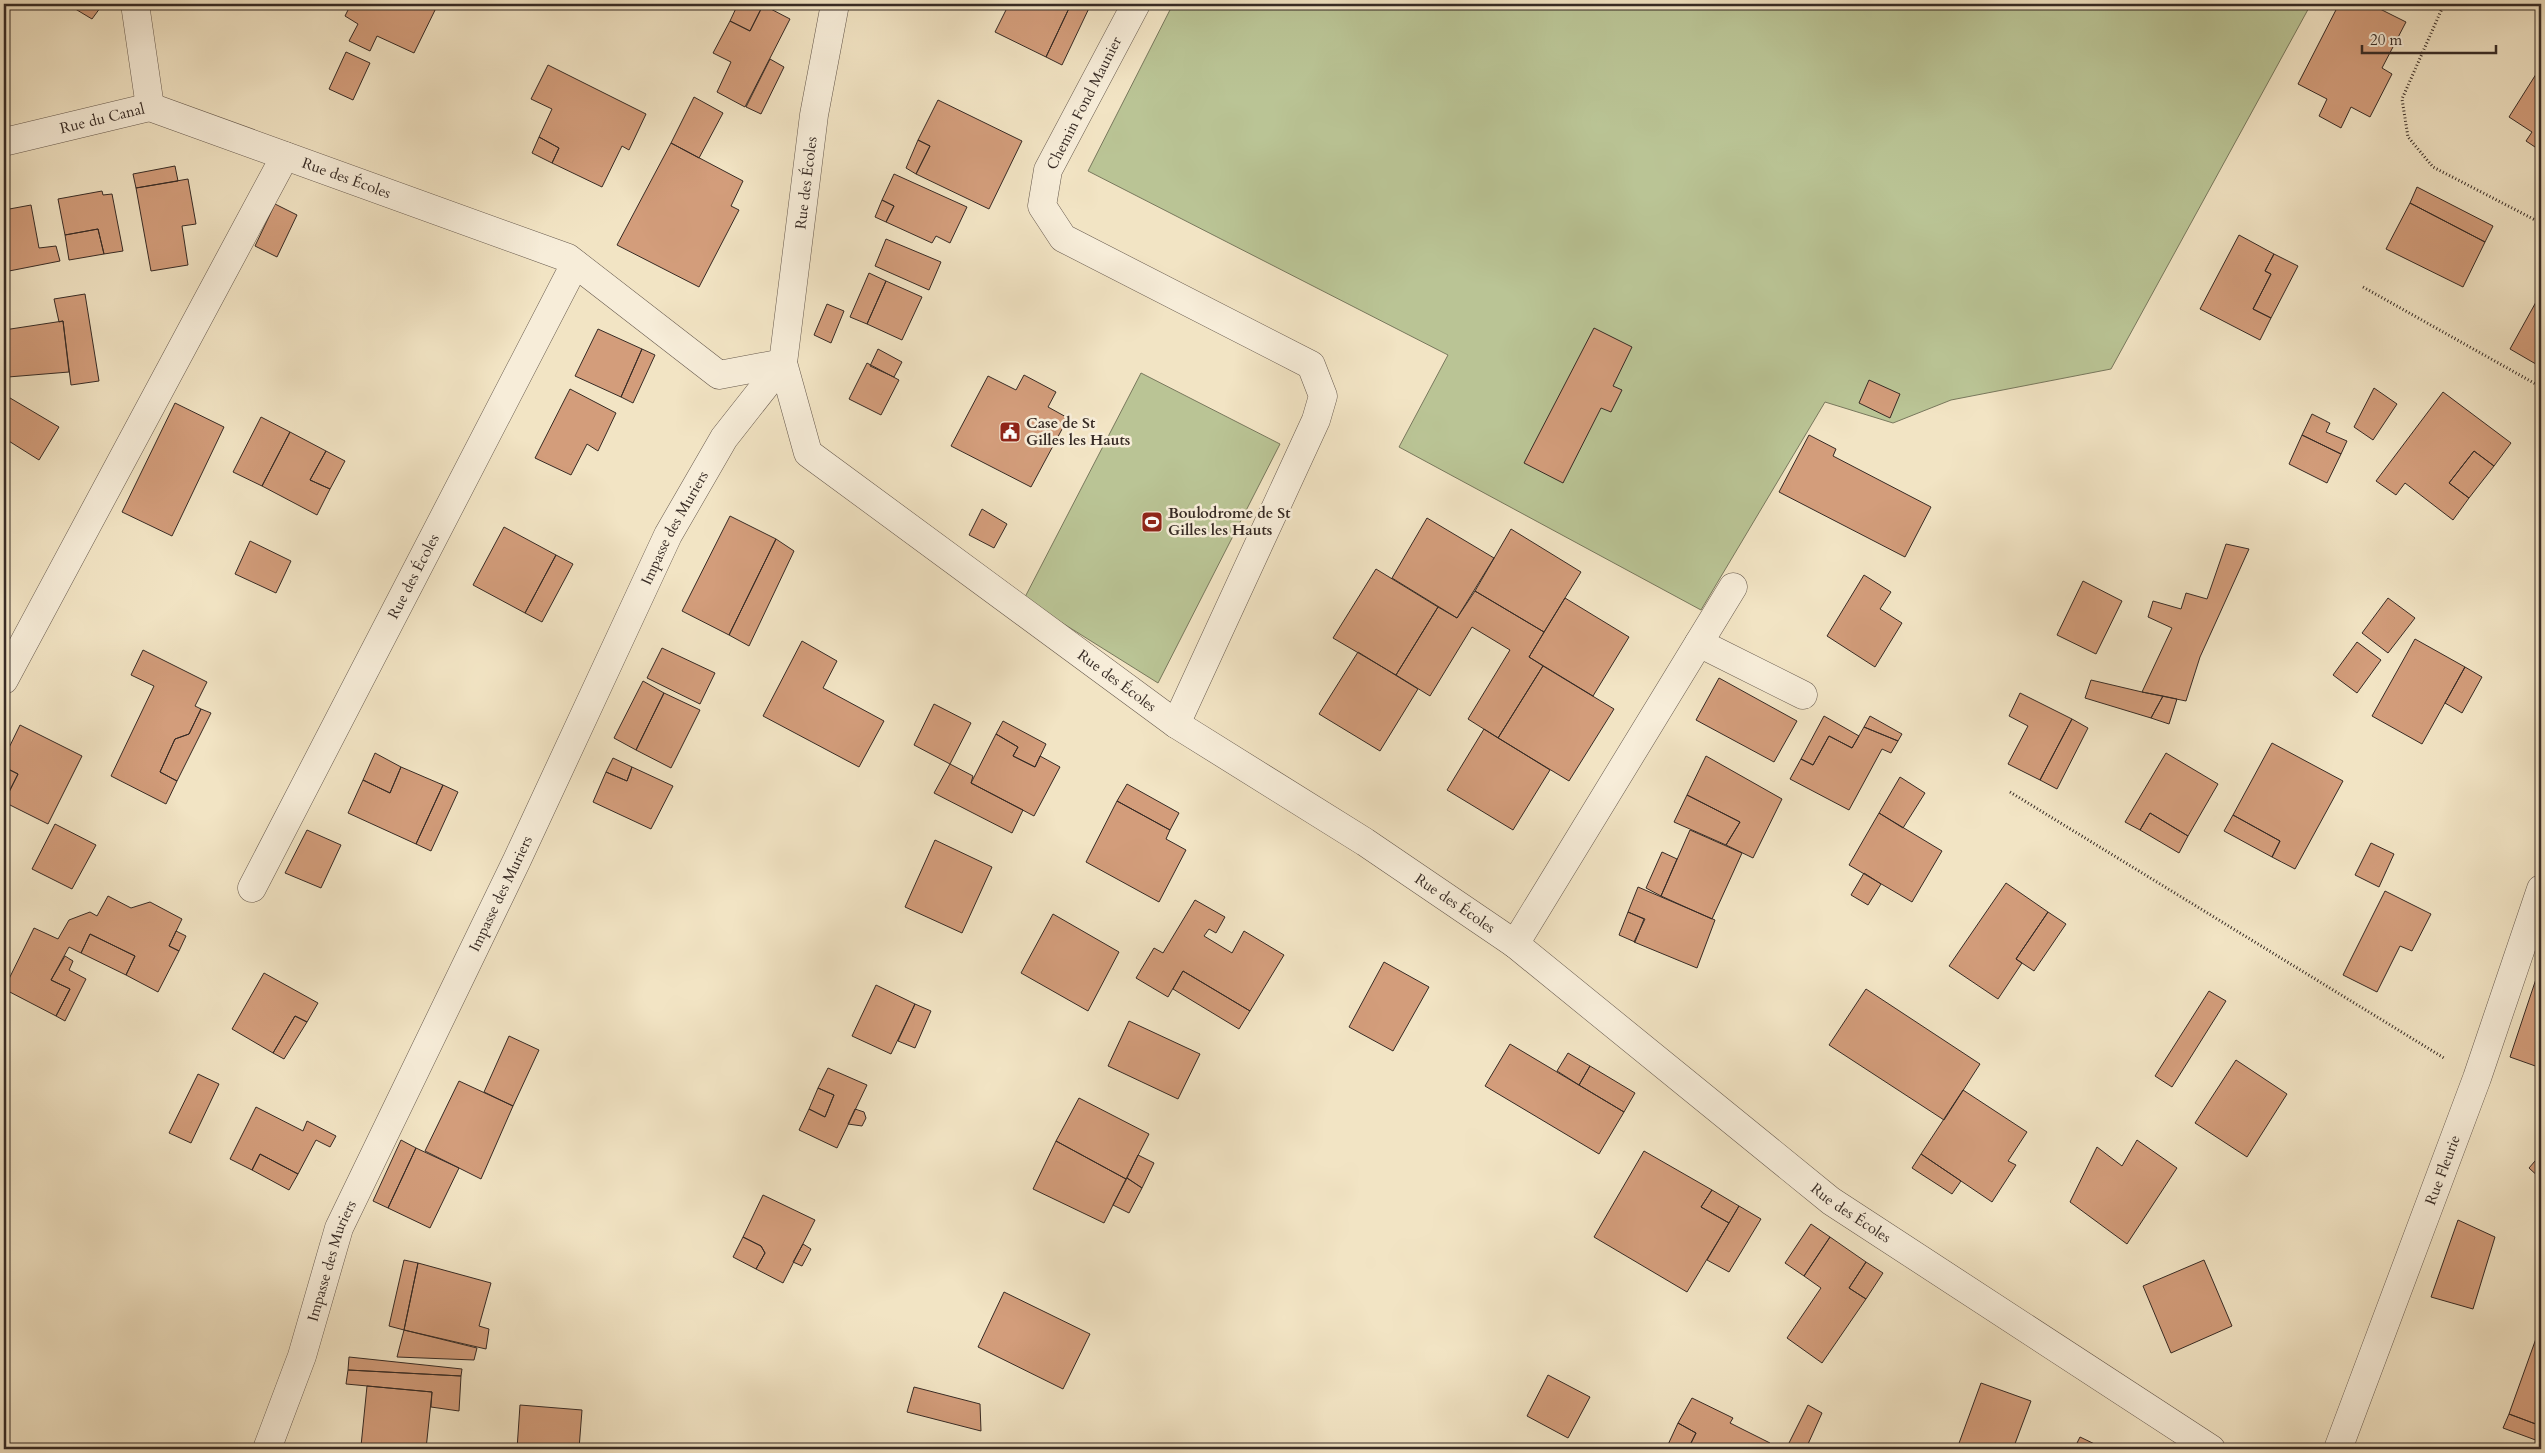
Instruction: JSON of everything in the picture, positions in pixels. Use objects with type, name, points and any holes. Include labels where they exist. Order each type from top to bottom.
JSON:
[{"type":"street","points":[[135,4],[150,107]]},
{"type":"street","name":"Rue des Écoles","points":[[836,4],[814,115],[783,363],[808,453],[1176,724],[1365,842],[1515,944],[1831,1201],[2211,1449]]},
{"type":"street","name":"Chemin Fond Maunier","points":[[1136,4],[1048,170],[1042,206],[1062,238],[1311,365],[1324,396],[1316,420],[1176,724]]},
{"type":"street","name":"Rue du Canal","points":[[4,142],[150,107],[284,156]]},
{"type":"street","points":[[4,680],[284,156]]},
{"type":"street","name":"Rue des Écoles","points":[[284,156],[568,258],[720,375],[783,363]]},
{"type":"street","name":"Rue des Écoles","points":[[252,888],[575,264]]},
{"type":"street","name":"Impasse des Muriers","points":[[267,1449],[302,1356],[339,1228],[517,860],[664,543],[724,438],[783,363]]},
{"type":"street","points":[[1515,944],[1733,587]]},
{"type":"street","points":[[1699,643],[1803,695]]},
{"type":"street","name":"Rue Fleurie","points":[[2338,1449],[2477,1078],[2541,889]]},
{"type":"path","points":[[2444,4],[2402,99],[2408,137],[2433,167],[2541,223]]},
{"type":"path","points":[[2363,287],[2541,387]]},
{"type":"path","points":[[2010,792],[2477,1078]]},
{"type":"green space","points":[[1173,4],[2311,4],[2111,369],[1951,400],[1893,423],[1825,402],[1701,610],[1399,447],[1448,355],[1088,171]]},
{"type":"green space","name":"Boulodrome de St Gilles les Hauts","points":[[1141,373],[1280,444],[1158,683],[1024,599]]},
{"type":"building","points":[[67,4],[103,4],[92,19]]},
{"type":"building","points":[[351,4],[438,4],[414,53],[377,36],[370,51],[349,41],[358,24],[345,16]]},
{"type":"building","points":[[738,4],[763,5],[750,31],[730,21]]},
{"type":"building","points":[[1009,4],[1071,4],[1046,57],[995,32]]},
{"type":"building","points":[[1071,4],[1091,4],[1062,65],[1046,57]]},
{"type":"building","points":[[2339,4],[2381,4],[2378,8],[2406,22],[2382,68],[2392,74],[2370,117],[2351,107],[2341,128],[2319,116],[2327,99],[2298,84]]},
{"type":"building","points":[[763,5],[790,19],[745,107],[717,92],[731,62],[713,53],[730,21],[750,31]]},
{"type":"building","points":[[346,52],[370,63],[353,100],[329,89]]},
{"type":"building","points":[[770,59],[784,67],[761,114],[746,107]]},
{"type":"building","points":[[548,65],[646,114],[629,150],[622,146],[602,187],[552,163],[559,148],[539,137],[552,109],[531,99]]},
{"type":"building","points":[[2538,71],[2541,73],[2541,151],[2526,141],[2532,132],[2509,117]]},
{"type":"building","points":[[694,97],[723,113],[699,158],[671,143]]},
{"type":"building","points":[[938,100],[1022,141],[989,209],[916,174],[930,146],[918,140]]},
{"type":"building","points":[[539,137],[559,148],[552,163],[532,153]]},
{"type":"building","points":[[918,140],[930,146],[916,174],[906,168]]},
{"type":"building","points":[[671,143],[743,181],[731,206],[739,210],[699,287],[617,245]]},
{"type":"building","points":[[175,166],[178,181],[136,188],[133,174]]},
{"type":"building","points":[[894,174],[967,207],[950,243],[936,236],[932,243],[886,222],[894,206],[882,200]]},
{"type":"building","points":[[188,179],[196,224],[182,226],[188,265],[151,271],[136,188]]},
{"type":"building","points":[[2417,187],[2493,226],[2485,242],[2410,203]]},
{"type":"building","points":[[102,191],[103,195],[112,194],[123,251],[104,254],[98,229],[65,235],[58,199]]},
{"type":"building","points":[[882,200],[894,206],[886,222],[875,217]]},
{"type":"building","points":[[2410,203],[2485,242],[2463,287],[2386,249]]},
{"type":"building","points":[[275,204],[297,215],[277,257],[255,246]]},
{"type":"building","points":[[31,205],[39,248],[56,246],[60,261],[4,272],[4,210]]},
{"type":"building","points":[[98,229],[104,254],[69,260],[65,235]]},
{"type":"building","points":[[2239,235],[2274,254],[2265,271],[2271,274],[2253,309],[2271,318],[2260,340],[2200,309]]},
{"type":"building","points":[[886,239],[941,262],[929,290],[875,266]]},
{"type":"building","points":[[2274,254],[2298,266],[2271,318],[2253,309],[2271,274],[2265,271]]},
{"type":"building","points":[[869,273],[886,281],[867,324],[850,317]]},
{"type":"building","points":[[886,281],[922,297],[902,340],[867,324]]},
{"type":"building","points":[[2541,293],[2541,367],[2510,349]]},
{"type":"building","points":[[85,294],[99,381],[71,385],[63,321],[59,322],[54,299]]},
{"type":"building","points":[[827,304],[844,311],[831,343],[814,335]]},
{"type":"building","points":[[63,321],[69,372],[8,377],[4,352],[4,330]]},
{"type":"building","points":[[1594,328],[1632,347],[1613,386],[1622,390],[1611,412],[1601,408],[1563,483],[1524,463]]},
{"type":"building","points":[[598,329],[642,349],[621,397],[575,376]]},
{"type":"building","points":[[642,349],[655,355],[633,403],[621,397]]},
{"type":"building","points":[[878,349],[902,362],[894,377],[870,366]]},
{"type":"building","points":[[867,363],[899,380],[881,415],[849,399]]},
{"type":"building","points":[[1024,375],[1056,392],[1048,407],[1068,418],[1031,487],[951,446],[988,376],[1016,390]]},
{"type":"building","points":[[1869,380],[1900,394],[1890,418],[1859,403]]},
{"type":"building","points":[[2374,388],[2397,404],[2373,440],[2354,427]]},
{"type":"building","points":[[570,389],[616,413],[598,451],[587,444],[571,475],[535,458]]},
{"type":"building","points":[[2443,392],[2511,443],[2494,466],[2474,451],[2449,483],[2469,498],[2453,520],[2405,483],[2396,495],[2376,481]]},
{"type":"building","points":[[5,395],[59,427],[39,460],[4,438]]},
{"type":"building","points":[[175,403],[224,427],[172,536],[122,512]]},
{"type":"building","points":[[2312,414],[2330,423],[2326,432],[2347,441],[2341,454],[2302,435]]},
{"type":"building","points":[[261,417],[290,432],[262,486],[233,472]]},
{"type":"building","points":[[290,432],[326,451],[310,480],[330,489],[317,515],[262,486]]},
{"type":"building","points":[[1809,435],[1836,449],[1833,456],[1931,507],[1905,557],[1779,492]]},
{"type":"building","points":[[2302,435],[2341,454],[2327,483],[2289,464]]},
{"type":"building","points":[[326,451],[345,461],[330,489],[310,480]]},
{"type":"building","points":[[2474,451],[2494,466],[2469,498],[2449,483]]},
{"type":"building","points":[[982,509],[1007,524],[994,548],[969,535]]},
{"type":"building","points":[[730,516],[776,539],[729,635],[682,611]]},
{"type":"building","points":[[1427,518],[1494,558],[1457,618],[1392,578]]},
{"type":"building","points":[[504,527],[556,555],[525,613],[473,585]]},
{"type":"building","points":[[1511,529],[1581,572],[1544,632],[1475,591]]},
{"type":"building","points":[[776,539],[794,551],[749,646],[729,635]]},
{"type":"building","points":[[250,541],[291,561],[276,593],[235,574]]},
{"type":"building","points":[[2226,544],[2249,549],[2200,657],[2186,701],[2142,692],[2172,628],[2148,617],[2153,601],[2181,609],[2186,593],[2207,599]]},
{"type":"building","points":[[556,555],[573,564],[542,622],[525,613]]},
{"type":"building","points":[[1376,569],[1438,607],[1396,675],[1333,638]]},
{"type":"building","points":[[1864,575],[1891,592],[1880,609],[1902,623],[1875,667],[1827,636]]},
{"type":"building","points":[[2083,581],[2122,601],[2096,654],[2057,635]]},
{"type":"building","points":[[1475,591],[1544,632],[1529,657],[1543,666],[1498,738],[1468,719],[1510,650],[1472,627],[1430,696],[1396,675],[1438,607],[1457,618]]},
{"type":"building","points":[[1565,598],[1629,637],[1593,696],[1529,657]]},
{"type":"building","points":[[2388,598],[2415,618],[2388,653],[2362,633]]},
{"type":"building","points":[[2415,639],[2465,667],[2422,744],[2372,716]]},
{"type":"building","points":[[802,641],[837,661],[823,688],[884,721],[859,767],[763,716]]},
{"type":"building","points":[[2357,642],[2381,660],[2357,693],[2333,675]]},
{"type":"building","points":[[662,648],[715,673],[700,704],[647,678]]},
{"type":"building","points":[[143,650],[207,682],[195,706],[201,709],[189,734],[175,739],[160,772],[177,781],[166,804],[111,776],[154,686],[131,675]]},
{"type":"building","points":[[1358,652],[1418,689],[1380,751],[1319,714]]},
{"type":"building","points":[[1543,666],[1614,709],[1569,781],[1498,738]]},
{"type":"building","points":[[2465,667],[2482,677],[2462,713],[2445,703]]},
{"type":"building","points":[[1719,678],[1797,721],[1774,762],[1696,720]]},
{"type":"building","points":[[2091,680],[2163,696],[2151,718],[2085,698]]},
{"type":"building","points":[[643,681],[664,693],[636,750],[614,738]]},
{"type":"building","points":[[664,693],[700,710],[671,768],[636,750]]},
{"type":"building","points":[[2020,693],[2072,719],[2040,780],[2008,764],[2028,726],[2009,716]]},
{"type":"building","points":[[2163,696],[2177,699],[2169,724],[2151,718]]},
{"type":"building","points":[[934,704],[971,723],[950,764],[914,745]]},
{"type":"building","points":[[201,709],[211,713],[177,781],[160,772],[175,739],[189,734]]},
{"type":"building","points":[[1824,716],[1859,736],[1852,748],[1829,736],[1813,765],[1801,759]]},
{"type":"building","points":[[1870,716],[1902,734],[1898,741],[1864,727]]},
{"type":"building","points":[[2072,719],[2088,728],[2057,789],[2040,780]]},
{"type":"building","points":[[1003,721],[1046,744],[1035,767],[1013,756],[1018,747],[996,734]]},
{"type":"building","points":[[20,725],[82,756],[48,824],[4,802],[18,774],[4,767],[4,758]]},
{"type":"building","points":[[1864,727],[1898,741],[1891,753],[1882,749],[1849,810],[1790,779],[1801,759],[1813,765],[1829,736],[1852,748]]},
{"type":"building","points":[[1484,729],[1550,770],[1513,830],[1447,790]]},
{"type":"building","points":[[996,734],[1018,747],[1013,756],[1035,767],[1040,756],[1060,767],[1034,816],[971,783]]},
{"type":"building","points":[[2272,743],[2343,781],[2295,869],[2272,857],[2280,841],[2233,815]]},
{"type":"building","points":[[375,753],[401,767],[390,793],[363,780]]},
{"type":"building","points":[[2166,753],[2218,784],[2188,836],[2150,813],[2140,830],[2125,822]]},
{"type":"building","points":[[1706,756],[1782,799],[1753,858],[1726,845],[1740,822],[1687,795]]},
{"type":"building","points":[[613,758],[632,767],[627,781],[606,772]]},
{"type":"building","points":[[950,764],[973,776],[971,783],[1023,810],[1012,833],[934,793]]},
{"type":"building","points":[[4,767],[18,774],[4,802]]},
{"type":"building","points":[[401,767],[443,785],[416,844],[348,813],[363,780],[390,793]]},
{"type":"building","points":[[632,767],[673,786],[651,829],[593,802],[606,772],[627,781]]},
{"type":"building","points":[[1900,777],[1925,793],[1903,828],[1879,813]]},
{"type":"building","points":[[1127,784],[1179,813],[1170,830],[1117,801]]},
{"type":"building","points":[[443,785],[458,792],[431,851],[416,844]]},
{"type":"building","points":[[1687,795],[1740,822],[1726,845],[1674,822]]},
{"type":"building","points":[[1117,801],[1170,830],[1166,839],[1186,850],[1159,902],[1086,862]]},
{"type":"building","points":[[1879,813],[1942,851],[1912,902],[1849,865]]},
{"type":"building","points":[[2150,813],[2188,836],[2179,853],[2140,830]]},
{"type":"building","points":[[2233,815],[2280,841],[2272,857],[2224,831]]},
{"type":"building","points":[[55,824],[96,845],[72,889],[32,869]]},
{"type":"building","points":[[307,830],[341,845],[321,888],[285,873]]},
{"type":"building","points":[[1690,830],[1742,853],[1712,919],[1661,896]]},
{"type":"building","points":[[935,840],[992,867],[962,933],[905,907]]},
{"type":"building","points":[[2371,843],[2394,854],[2379,887],[2355,875]]},
{"type":"building","points":[[1662,852],[1677,859],[1661,896],[1646,888]]},
{"type":"building","points":[[1864,873],[1881,884],[1868,905],[1851,895]]},
{"type":"building","points":[[2006,883],[2048,912],[2016,959],[2022,963],[1998,999],[1949,966]]},
{"type":"building","points":[[1638,887],[1715,920],[1697,968],[1634,942],[1645,919],[1628,912]]},
{"type":"building","points":[[2385,891],[2431,914],[2412,951],[2400,946],[2377,992],[2343,975]]},
{"type":"building","points":[[108,896],[131,908],[150,902],[182,919],[169,946],[179,951],[158,992],[126,975],[135,956],[90,934],[81,953],[69,947],[51,980],[70,989],[56,1016],[4,989],[34,928],[58,939],[69,920],[90,912],[97,916]]},
{"type":"building","points":[[1195,900],[1225,917],[1216,933],[1209,929],[1204,936],[1232,953],[1244,931],[1284,955],[1250,1011],[1183,971],[1168,997],[1136,978],[1154,948],[1163,953]]},
{"type":"building","points":[[1628,912],[1644,919],[1635,942],[1619,935]]},
{"type":"building","points":[[2048,912],[2066,924],[2034,971],[2016,959]]},
{"type":"building","points":[[1053,914],[1119,952],[1088,1011],[1021,973]]},
{"type":"building","points":[[176,931],[186,936],[179,951],[169,946]]},
{"type":"building","points":[[90,934],[135,956],[126,975],[81,953]]},
{"type":"building","points":[[65,956],[73,961],[69,970],[86,979],[65,1021],[56,1016],[70,989],[51,980]]},
{"type":"building","points":[[1384,962],[1429,987],[1393,1051],[1349,1027]]},
{"type":"building","points":[[2541,964],[2541,1068],[2510,1057]]},
{"type":"building","points":[[1183,971],[1250,1011],[1239,1029],[1173,989]]},
{"type":"building","points":[[264,973],[318,1003],[307,1022],[295,1016],[273,1053],[232,1029]]},
{"type":"building","points":[[876,985],[915,1004],[891,1054],[852,1036]]},
{"type":"building","points":[[1866,989],[1980,1064],[1944,1120],[1829,1045]]},
{"type":"building","points":[[2209,991],[2226,1001],[2172,1087],[2155,1076]]},
{"type":"building","points":[[915,1004],[931,1011],[915,1048],[898,1041]]},
{"type":"building","points":[[295,1016],[307,1022],[284,1059],[273,1053]]},
{"type":"building","points":[[1129,1021],[1200,1054],[1178,1099],[1108,1066]]},
{"type":"building","points":[[509,1036],[539,1050],[513,1106],[484,1092]]},
{"type":"building","points":[[1510,1044],[1624,1112],[1599,1154],[1485,1086]]},
{"type":"building","points":[[1568,1053],[1590,1066],[1579,1085],[1557,1071]]},
{"type":"building","points":[[2236,1060],[2287,1094],[2247,1157],[2195,1123]]},
{"type":"building","points":[[1590,1066],[1635,1093],[1624,1112],[1579,1085]]},
{"type":"building","points":[[828,1068],[867,1085],[837,1148],[799,1130],[809,1109],[825,1117],[834,1095],[818,1088]]},
{"type":"building","points":[[198,1074],[219,1084],[191,1143],[169,1133]]},
{"type":"building","points":[[459,1081],[513,1106],[481,1179],[425,1151]]},
{"type":"building","points":[[818,1088],[834,1095],[825,1117],[809,1109]]},
{"type":"building","points":[[1963,1090],[2027,1132],[2008,1161],[2016,1165],[1992,1202],[1921,1154]]},
{"type":"building","points":[[1079,1098],[1149,1134],[1126,1179],[1056,1141]]},
{"type":"building","points":[[256,1107],[303,1131],[307,1121],[336,1136],[330,1147],[316,1140],[298,1174],[260,1154],[252,1170],[230,1159]]},
{"type":"building","points":[[855,1109],[864,1112],[866,1118],[862,1126],[848,1124]]},
{"type":"building","points":[[401,1140],[416,1148],[388,1208],[373,1201]]},
{"type":"building","points":[[2137,1140],[2177,1168],[2127,1244],[2070,1202],[2097,1147],[2122,1166]]},
{"type":"building","points":[[1056,1141],[1126,1179],[1104,1223],[1033,1189]]},
{"type":"building","points":[[416,1148],[459,1168],[430,1228],[388,1208]]},
{"type":"building","points":[[1644,1151],[1712,1190],[1701,1207],[1729,1223],[1687,1292],[1594,1237]]},
{"type":"building","points":[[260,1154],[298,1174],[289,1190],[252,1170]]},
{"type":"building","points":[[1921,1154],[1961,1181],[1952,1194],[1912,1168]]},
{"type":"building","points":[[2541,1154],[2541,1179],[2529,1168]]},
{"type":"building","points":[[1138,1155],[1154,1163],[1142,1188],[1127,1178]]},
{"type":"building","points":[[1127,1178],[1142,1188],[1129,1213],[1113,1205]]},
{"type":"building","points":[[1712,1190],[1739,1206],[1729,1223],[1701,1207]]},
{"type":"building","points":[[763,1195],[815,1220],[783,1283],[756,1269],[765,1253],[761,1246],[743,1237]]},
{"type":"building","points":[[1739,1206],[1761,1219],[1729,1272],[1707,1260]]},
{"type":"building","points":[[2458,1220],[2495,1237],[2473,1309],[2431,1297]]},
{"type":"building","points":[[1811,1224],[1830,1237],[1804,1276],[1785,1263]]},
{"type":"building","points":[[743,1237],[761,1246],[765,1253],[756,1269],[733,1257]]},
{"type":"building","points":[[1830,1237],[1866,1262],[1849,1288],[1866,1299],[1822,1363],[1787,1338],[1821,1288],[1804,1276]]},
{"type":"building","points":[[803,1244],[811,1249],[802,1266],[793,1262]]},
{"type":"building","points":[[404,1260],[418,1263],[404,1330],[389,1326]]},
{"type":"building","points":[[2204,1260],[2232,1326],[2171,1353],[2143,1286]]},
{"type":"building","points":[[1866,1262],[1883,1273],[1866,1299],[1849,1288]]},
{"type":"building","points":[[418,1263],[491,1283],[479,1326],[489,1329],[486,1349],[404,1330]]},
{"type":"building","points":[[1004,1292],[1090,1334],[1063,1389],[978,1347]]},
{"type":"building","points":[[404,1330],[477,1348],[474,1360],[397,1357]]},
{"type":"building","points":[[2538,1333],[2541,1334],[2541,1426],[2509,1414]]},
{"type":"building","points":[[349,1357],[462,1369],[461,1376],[348,1370]]},
{"type":"building","points":[[348,1370],[461,1376],[459,1411],[431,1407],[432,1392],[346,1384]]},
{"type":"building","points":[[1548,1375],[1590,1397],[1568,1438],[1527,1416]]},
{"type":"building","points":[[1981,1383],[2031,1401],[2013,1449],[1968,1449],[1958,1446]]},
{"type":"building","points":[[367,1386],[432,1392],[426,1449],[361,1446]]},
{"type":"building","points":[[914,1387],[980,1404],[981,1431],[907,1412]]},
{"type":"building","points":[[1692,1398],[1733,1418],[1730,1423],[1770,1443],[1766,1449],[1688,1449],[1696,1433],[1678,1423]]},
{"type":"building","points":[[520,1405],[582,1410],[579,1449],[517,1449]]},
{"type":"building","points":[[1808,1405],[1822,1413],[1808,1444],[1818,1449],[1786,1449]]},
{"type":"building","points":[[2509,1414],[2541,1426],[2541,1442],[2503,1428]]},
{"type":"building","points":[[1678,1423],[1696,1433],[1688,1449],[1666,1449]]},
{"type":"building","points":[[2080,1437],[2105,1449],[2074,1449]]},
{"type":"place","name":"Case de St Gilles les Hauts","points":[[1010,432]]},
{"type":"place","name":"Boulodrome de St Gilles les Hauts","points":[[1152,522]]}]
